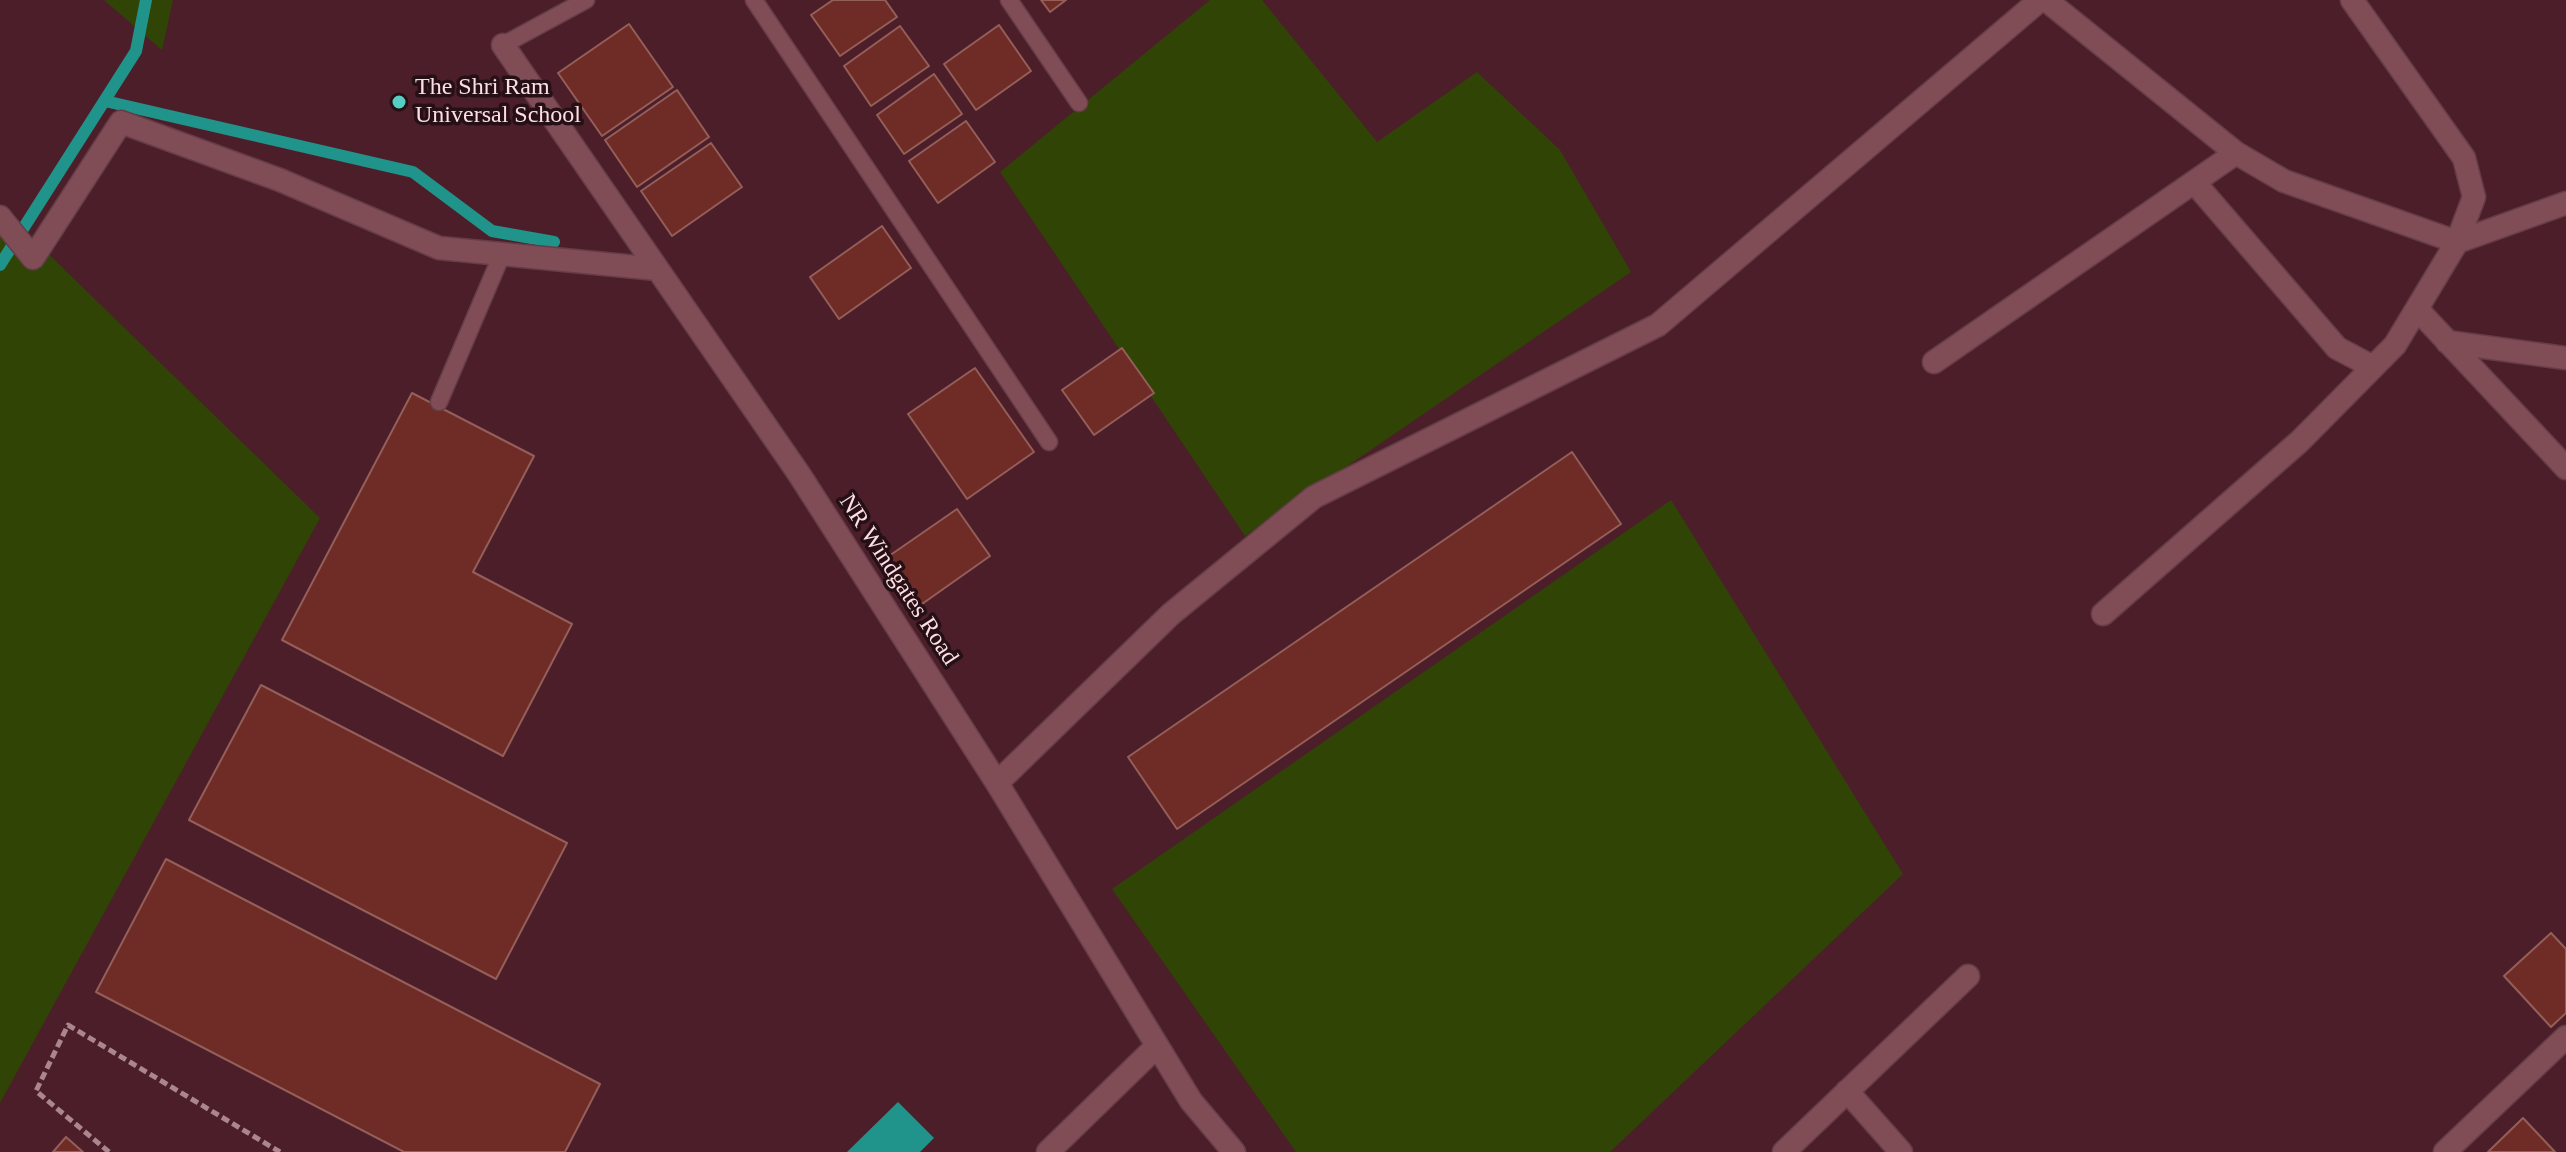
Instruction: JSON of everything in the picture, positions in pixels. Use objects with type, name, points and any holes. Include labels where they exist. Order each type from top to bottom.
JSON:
[{"type":"street","points":[[997,783],[1171,614],[1314,497],[1658,325],[2040,0]]},
{"type":"street","points":[[2046,0],[2236,153],[2284,181],[2457,242],[2566,203]]},
{"type":"street","points":[[2103,614],[2300,441],[2395,345],[2457,242],[2474,197],[2464,158],[2352,0]]},
{"type":"street","name":"NR Windgates Road","points":[[503,45],[799,474],[997,783],[1191,1101],[1234,1152]]},
{"type":"street","points":[[0,217],[33,258],[121,122],[280,180],[439,248],[657,269]]},
{"type":"street","points":[[1934,362],[2236,153]]},
{"type":"street","points":[[2194,182],[2337,348],[2373,367]]},
{"type":"street","points":[[2417,309],[2566,468]]},
{"type":"street","points":[[2447,342],[2566,358]]},
{"type":"street","points":[[1784,1152],[1968,976]]},
{"type":"street","points":[[2445,1152],[2566,1037]]},
{"type":"street","points":[[1048,1152],[1157,1046]]},
{"type":"street","points":[[1847,1091],[1901,1152]]},
{"type":"lane","points":[[503,45],[586,0]]},
{"type":"lane","points":[[754,0],[1049,442]]},
{"type":"lane","points":[[1009,0],[1079,103]]},
{"type":"lane","points":[[439,402],[502,254]]},
{"type":"path","points":[[109,1152],[36,1091],[68,1025],[280,1152]]},
{"type":"green space","points":[[104,0],[173,0],[162,50]]},
{"type":"green space","points":[[1210,0],[1262,0],[1377,142],[1477,72],[1560,150],[1631,272],[1245,536],[1000,172]]},
{"type":"green space","points":[[0,207],[320,518],[0,1103]]},
{"type":"green space","points":[[1671,500],[1903,874],[1610,1152],[1296,1152],[1112,889]]},
{"type":"water","points":[[898,1102],[934,1138],[920,1152],[847,1152]]},
{"type":"building","points":[[833,0],[885,0],[897,17],[840,56],[811,15]]},
{"type":"building","points":[[1041,0],[1066,0],[1050,12]]},
{"type":"building","points":[[629,24],[673,87],[602,136],[558,73]]},
{"type":"building","points":[[999,25],[1031,71],[976,110],[944,64]]},
{"type":"building","points":[[900,26],[929,66],[871,106],[844,66]]},
{"type":"building","points":[[934,74],[962,114],[904,154],[877,115]]},
{"type":"building","points":[[677,90],[709,137],[637,187],[605,140]]},
{"type":"building","points":[[966,121],[995,162],[938,203],[909,161]]},
{"type":"building","points":[[711,143],[742,187],[672,236],[641,191]]},
{"type":"building","points":[[882,226],[911,268],[839,319],[810,277]]},
{"type":"building","points":[[1122,348],[1154,393],[1094,435],[1062,390]]},
{"type":"building","points":[[975,368],[1034,452],[967,499],[908,414]]},
{"type":"building","points":[[412,393],[534,456],[473,572],[572,624],[503,756],[282,640]]},
{"type":"building","points":[[1572,452],[1621,524],[1177,829],[1128,757]]},
{"type":"building","points":[[957,509],[990,556],[922,604],[889,556]]},
{"type":"building","points":[[261,685],[567,843],[496,979],[189,820]]},
{"type":"building","points":[[166,859],[600,1084],[565,1152],[404,1152],[96,992]]},
{"type":"building","points":[[2551,933],[2566,949],[2566,1013],[2551,1027],[2504,976]]},
{"type":"building","points":[[2523,1118],[2555,1152],[2488,1152]]},
{"type":"building","points":[[66,1137],[83,1152],[53,1152]]},
{"type":"waterway","points":[[0,265],[136,51],[146,0]]},
{"type":"waterway","points":[[105,101],[413,172],[492,231],[554,242]]},
{"type":"place","name":"The Shri Ram Universal School","points":[[399,102]]}]
